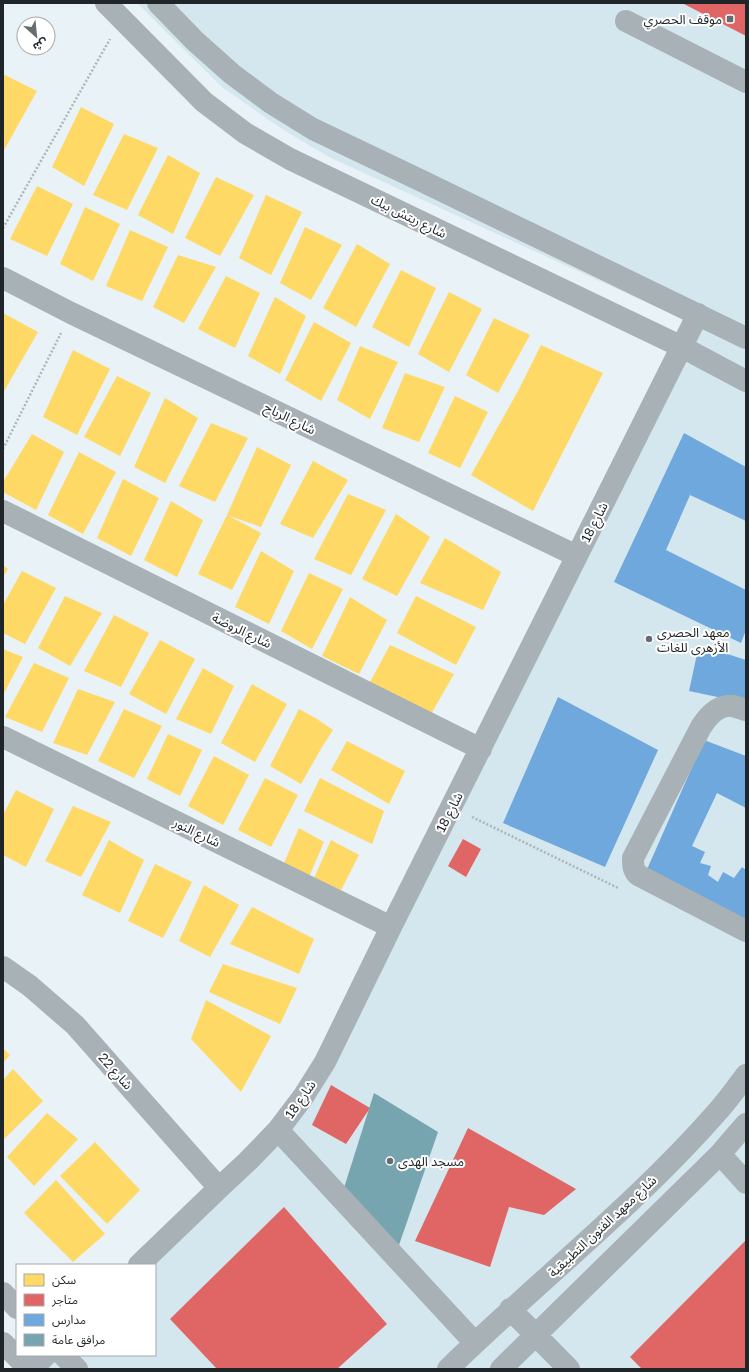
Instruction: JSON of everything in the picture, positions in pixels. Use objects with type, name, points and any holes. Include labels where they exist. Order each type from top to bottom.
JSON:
[{"type":"street","name":"شارع ريتش بيك","points":[[106,3],[204,102],[246,133],[271,148],[290,159],[682,347],[746,381]]},
{"type":"street","points":[[158,3],[195,41],[232,74],[271,103],[313,129],[746,338]]},
{"type":"street","points":[[626,21],[746,82]]},
{"type":"street","name":"شارع الرباح","points":[[3,278],[71,313],[577,556]]},
{"type":"street","name":"شارع 18","points":[[140,1264],[248,1161],[278,1130],[303,1098],[325,1062],[698,314]]},
{"type":"street","name":"شارع الروضة","points":[[3,511],[480,749]]},
{"type":"street","points":[[746,710],[732,706],[724,707],[707,718],[633,858],[634,871],[638,876],[746,932]]},
{"type":"street","name":"شارع النور","points":[[3,738],[391,927]]},
{"type":"street","name":"شارع 22","points":[[3,967],[30,986],[74,1025],[219,1188]]},
{"type":"street","name":"شارع معهد الفنون التطبيقية","points":[[448,1369],[510,1309],[616,1215],[670,1164],[719,1110],[746,1075]]},
{"type":"street","points":[[502,1369],[720,1154],[746,1124]]},
{"type":"street","points":[[278,1130],[475,1343]]},
{"type":"street","points":[[720,1154],[746,1183]]},
{"type":"street","points":[[3,1293],[16,1307]]},
{"type":"street","points":[[510,1309],[570,1369]]},
{"type":"street","points":[[3,1343],[29,1369]]},
{"type":"street","points":[[32,1369],[45,1356]]},
{"type":"street","points":[[64,1356],[77,1369]]},
{"type":"path","points":[[3,228],[121,19]]},
{"type":"path","points":[[3,449],[71,313]]},
{"type":"path","points":[[451,807],[624,891]]},
{"type":"shaded area","points":[[137,3],[746,3],[746,1369],[50,1369],[44,1363],[52,1356],[156,1356],[156,1264],[151,1264],[265,1158],[687,321],[329,157],[282,129],[222,87]]},
{"type":"building: سكن","points":[[3,74],[37,91],[3,152]]},
{"type":"building: سكن","points":[[81,107],[114,124],[84,186],[52,167]]},
{"type":"building: سكن","points":[[124,134],[158,148],[127,210],[93,195]]},
{"type":"building: سكن","points":[[168,155],[200,173],[173,234],[138,215]]},
{"type":"building: سكن","points":[[216,177],[254,195],[220,256],[185,238]]},
{"type":"building: سكن","points":[[37,186],[73,204],[47,256],[10,239]]},
{"type":"building: سكن","points":[[266,195],[302,212],[271,275],[239,258]]},
{"type":"building: سكن","points":[[85,207],[120,224],[93,281],[60,264]]},
{"type":"building: سكن","points":[[305,227],[342,245],[311,300],[280,283]]},
{"type":"building: سكن","points":[[130,230],[168,247],[142,301],[106,286]]},
{"type":"building: سكن","points":[[357,244],[390,264],[356,327],[323,308]]},
{"type":"building: سكن","points":[[178,255],[216,267],[184,323],[153,307]]},
{"type":"building: سكن","points":[[401,270],[436,288],[409,347],[372,327]]},
{"type":"building: سكن","points":[[226,276],[260,293],[235,348],[198,329]]},
{"type":"building: سكن","points":[[449,292],[482,309],[449,372],[418,354]]},
{"type":"building: سكن","points":[[275,297],[306,316],[280,374],[248,356]]},
{"type":"building: سكن","points":[[3,313],[38,332],[3,393]]},
{"type":"building: سكن","points":[[494,318],[530,335],[498,393],[466,375]]},
{"type":"building: سكن","points":[[314,322],[351,343],[321,401],[285,380]]},
{"type":"building: سكن","points":[[541,345],[603,373],[533,511],[471,475],[518,391]]},
{"type":"building: سكن","points":[[360,346],[398,362],[370,419],[337,400]]},
{"type":"building: سكن","points":[[73,350],[110,369],[77,435],[43,417]]},
{"type":"building: سكن","points":[[405,373],[445,387],[419,442],[382,428]]},
{"type":"building: سكن","points":[[117,376],[151,393],[120,456],[84,437]]},
{"type":"building: سكن","points":[[455,396],[488,412],[460,468],[428,453]]},
{"type":"building: سكن","points":[[165,398],[198,418],[165,483],[134,467]]},
{"type":"building: سكن","points":[[211,423],[248,438],[215,502],[179,486]]},
{"type":"building: سكن","points":[[32,434],[64,452],[36,510],[3,492],[3,482]]},
{"type":"building: سكن","points":[[257,447],[291,465],[261,527],[227,515]]},
{"type":"building: سكن","points":[[79,452],[116,472],[83,534],[48,515]]},
{"type":"building: سكن","points":[[313,461],[348,480],[313,538],[280,524]]},
{"type":"building: سكن","points":[[123,479],[159,498],[131,556],[97,538]]},
{"type":"building: سكن","points":[[348,494],[386,510],[351,575],[314,559]]},
{"type":"building: سكن","points":[[171,501],[203,520],[177,577],[144,560]]},
{"type":"building: سكن","points":[[396,514],[430,537],[397,596],[362,579]]},
{"type":"building: سكن","points":[[227,515],[261,533],[232,590],[198,574]]},
{"type":"building: سكن","points":[[445,538],[501,572],[483,610],[420,583]]},
{"type":"building: سكن","points":[[261,551],[294,571],[269,624],[235,607]]},
{"type":"building: سكن","points":[[3,565],[8,569],[3,577]]},
{"type":"building: سكن","points":[[22,571],[56,588],[25,644],[3,633],[3,605]]},
{"type":"building: سكن","points":[[309,573],[343,589],[312,649],[281,631]]},
{"type":"building: سكن","points":[[65,596],[102,613],[70,666],[38,648]]},
{"type":"building: سكن","points":[[416,596],[476,627],[456,665],[397,633]]},
{"type":"building: سكن","points":[[350,597],[387,620],[359,674],[322,656]]},
{"type":"building: سكن","points":[[114,615],[149,633],[121,687],[84,671]]},
{"type":"building: سكن","points":[[160,640],[195,659],[166,714],[129,694]]},
{"type":"building: سكن","points":[[390,645],[454,674],[431,714],[369,684]]},
{"type":"building: سكن","points":[[3,649],[23,657],[3,695]]},
{"type":"building: سكن","points":[[34,663],[69,678],[42,732],[5,717]]},
{"type":"building: سكن","points":[[203,668],[234,686],[211,734],[176,719]]},
{"type":"building: سكن","points":[[252,684],[287,704],[255,762],[221,743]]},
{"type":"building: سكن","points":[[78,689],[115,702],[87,755],[53,743]]},
{"type":"building: سكن","points":[[124,709],[162,726],[134,778],[98,761]]},
{"type":"building: سكن","points":[[299,709],[333,730],[301,784],[270,766]]},
{"type":"building: سكن","points":[[168,734],[202,750],[180,796],[147,779]]},
{"type":"building: سكن","points":[[347,741],[405,771],[389,804],[331,770]]},
{"type":"building: سكن","points":[[214,756],[249,775],[223,825],[188,806]]},
{"type":"building: سكن","points":[[265,778],[298,795],[271,847],[238,830]]},
{"type":"building: سكن","points":[[320,778],[384,811],[372,844],[304,811]]},
{"type":"building: سكن","points":[[16,790],[54,809],[26,867],[3,855],[3,815]]},
{"type":"building: سكن","points":[[73,806],[111,822],[81,877],[45,861]]},
{"type":"building: سكن","points":[[299,828],[324,842],[309,877],[284,863]]},
{"type":"building: سكن","points":[[109,840],[144,860],[120,913],[82,895]]},
{"type":"building: سكن","points":[[331,840],[359,855],[341,890],[314,878]]},
{"type":"building: سكن","points":[[155,864],[192,882],[163,938],[128,921]]},
{"type":"building: سكن","points":[[204,885],[239,905],[210,957],[179,941]]},
{"type":"building: سكن","points":[[252,907],[314,939],[299,974],[230,944]]},
{"type":"building: سكن","points":[[223,964],[297,988],[280,1024],[209,992]]},
{"type":"building: سكن","points":[[206,1000],[271,1036],[241,1092],[191,1039]]},
{"type":"building: سكن","points":[[3,1048],[10,1055],[3,1063]]},
{"type":"building: سكن","points":[[13,1069],[43,1101],[3,1140],[3,1080]]},
{"type":"building: سكن","points":[[47,1113],[78,1139],[34,1186],[7,1157]]},
{"type":"building: سكن","points":[[95,1142],[140,1190],[107,1224],[60,1176]]},
{"type":"building: سكن","points":[[56,1180],[105,1234],[73,1262],[24,1213]]},
{"type":"building: متاجر","name":"موقف الحصري","points":[[682,3],[746,3],[746,36]]},
{"type":"building: متاجر","points":[[463,839],[481,849],[466,877],[448,866]]},
{"type":"building: متاجر","points":[[331,1085],[370,1108],[346,1144],[312,1125]]},
{"type":"building: متاجر","points":[[468,1128],[576,1189],[544,1215],[509,1207],[490,1267],[415,1241]]},
{"type":"building: متاجر","points":[[284,1207],[387,1324],[337,1369],[217,1369],[170,1319]]},
{"type":"building: متاجر","points":[[746,1240],[746,1369],[642,1369],[630,1357]]},
{"type":"building: مدارس","points":[[684,433],[746,467],[746,521],[690,495],[666,550],[746,590],[746,630],[741,643],[614,582]]},
{"type":"building: مدارس","points":[[699,645],[746,660],[746,703],[689,691]]},
{"type":"building: مدارس","points":[[558,697],[658,750],[605,867],[503,823]]},
{"type":"building: مدارس","points":[[704,740],[746,756],[746,808],[717,793],[692,846],[705,852],[700,863],[711,866],[708,875],[718,882],[723,872],[734,878],[742,867],[746,870],[746,926],[645,874]]},
{"type":"building: مرافق عامة","name":"مسجد الهدى","points":[[374,1093],[438,1132],[399,1245],[343,1191]]},
{"type":"place","name":"موقف الحصري","points":[[730,19]]},
{"type":"place","name":"معهد الحصرى الأزهرى للغات","points":[[649,639]]},
{"type":"place","name":"مسجد الهدى","points":[[390,1161]]}]
